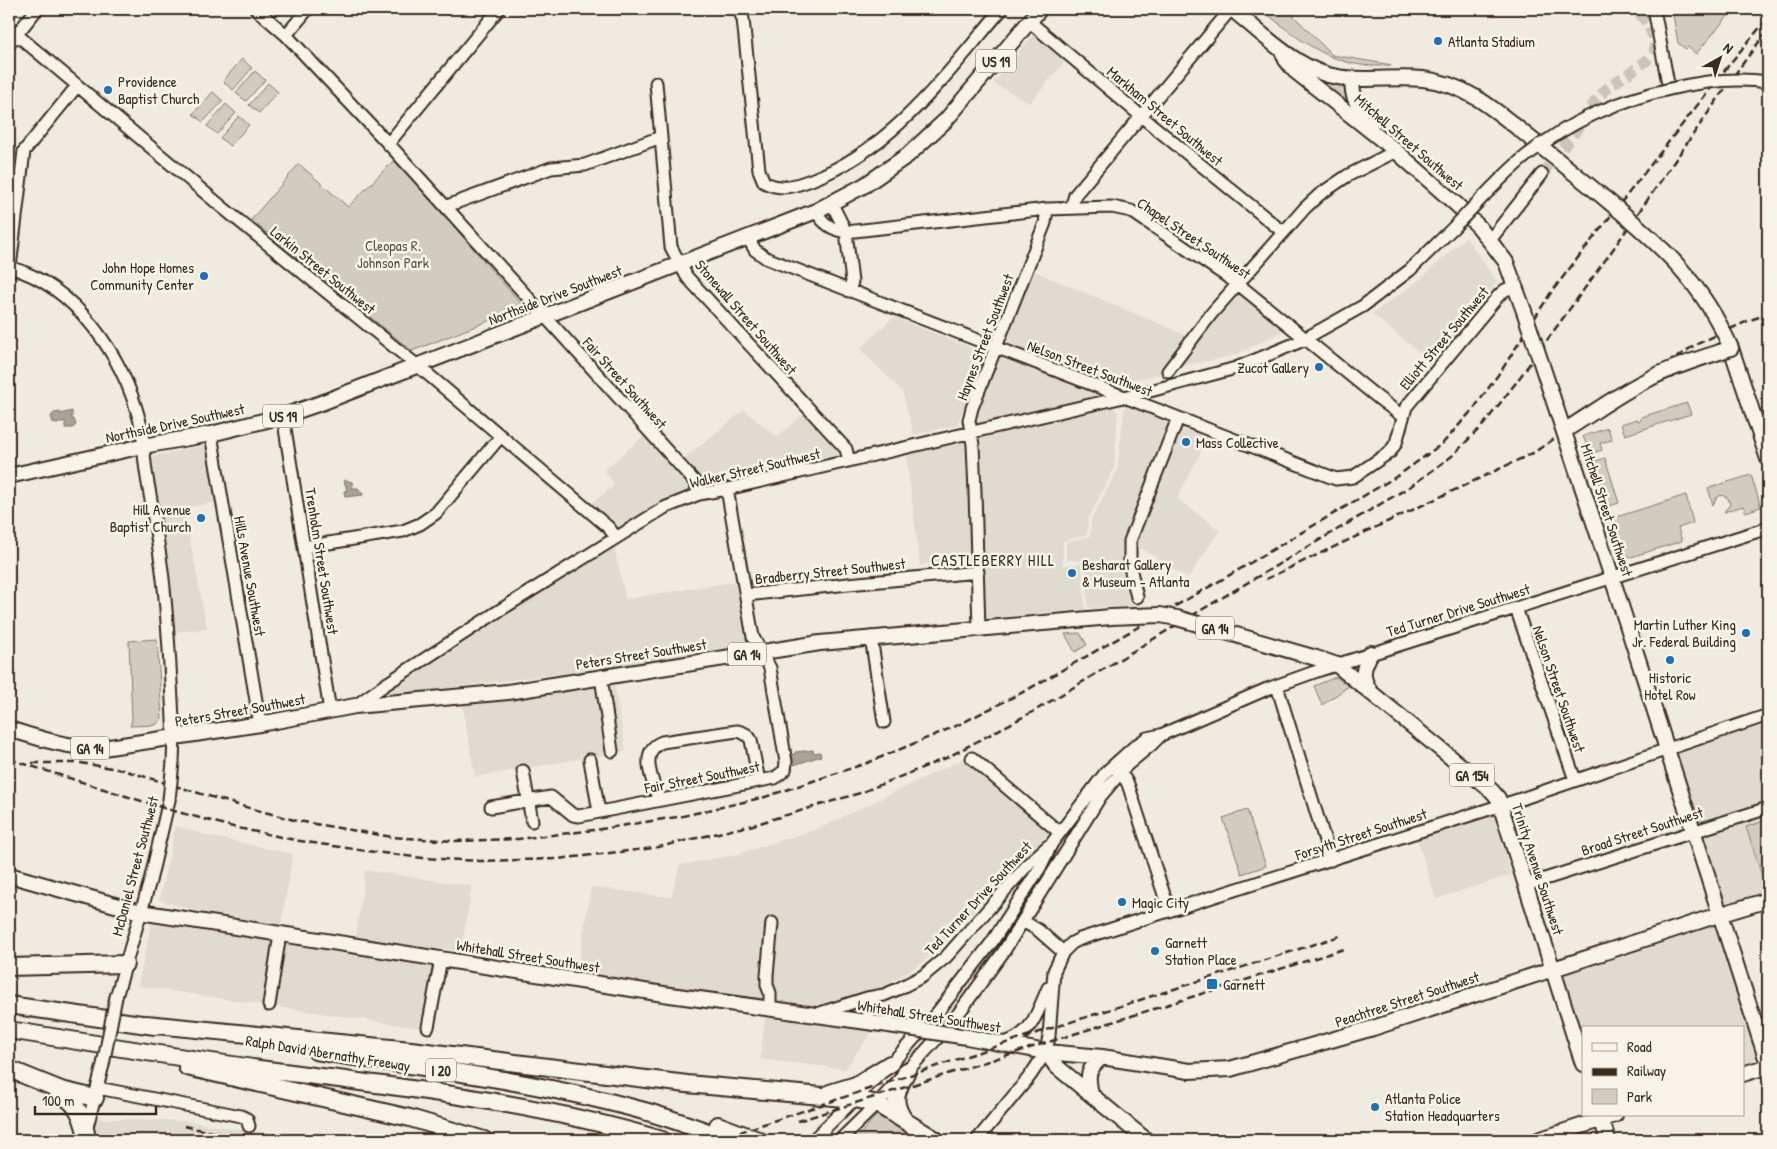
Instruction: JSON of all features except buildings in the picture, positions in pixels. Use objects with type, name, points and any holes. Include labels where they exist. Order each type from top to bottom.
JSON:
[{"type":"highway","points":[[9,967],[125,964]]},
{"type":"highway","name":"Ralph David Abernathy Freeway","points":[[9,1005],[146,1024],[518,1083],[586,1096],[633,1108],[730,1140]]},
{"type":"highway","points":[[146,1024],[411,1050],[687,1084],[856,1099],[876,1104],[936,1140]]},
{"type":"highway","name":"Ralph David Abernathy Freeway","points":[[9,1030],[95,1045],[443,1094],[525,1108],[622,1129],[662,1140]]},
{"type":"highway","points":[[95,1045],[221,1076],[402,1116],[484,1140]]},
{"type":"highway","points":[[813,1096],[856,1085],[890,1064]]},
{"type":"highway","points":[[9,1069],[61,1090],[97,1093]]},
{"type":"highway","points":[[905,1121],[899,1113],[895,1100],[899,1086],[907,1071]]},
{"type":"highway","points":[[44,1083],[74,1103],[82,1118],[84,1137]]},
{"type":"highway","points":[[633,1108],[724,1127],[758,1140]]},
{"type":"highway","points":[[622,1129],[644,1140]]},
{"type":"main road","name":"Northside Drive Southwest","points":[[9,476],[143,446],[211,434],[283,416],[544,317],[832,204],[865,186],[908,155],[945,121],[1040,9]]},
{"type":"main road","points":[[1232,9],[1282,51],[1323,73],[1352,79],[1424,79],[1454,86],[1467,92],[1495,109],[1644,230],[1684,270],[1706,300],[1722,328],[1731,348],[1768,459]]},
{"type":"main road","name":"Mitchell Street Southwest","points":[[1282,51],[1286,60],[1295,70],[1396,151],[1457,205],[1490,240],[1506,262],[1516,286],[1613,578],[1768,1065]]},
{"type":"main road","points":[[1352,79],[1352,92],[1356,104],[1392,136],[1396,151]]},
{"type":"main road","points":[[1564,431],[1649,378],[1677,366],[1731,348]]},
{"type":"main road","name":"Peters Street Southwest","points":[[9,729],[64,746],[103,748],[260,724],[355,706],[508,692],[761,652],[871,637],[1111,617],[1160,615],[1177,618],[1337,665]]},
{"type":"main road","points":[[1371,653],[1364,666],[1363,675],[1372,693]]},
{"type":"main road","name":"Trinity Avenue Southwest","points":[[1337,665],[1492,791],[1498,798],[1582,1061]]},
{"type":"main road","name":"Whitehall Street Southwest","points":[[9,875],[140,912],[770,1009],[967,1037],[1046,1052]]},
{"type":"main road","name":"Peachtree Street Southwest","points":[[1046,1052],[1102,1057],[1189,1070],[1230,1070],[1373,1028],[1768,900]]},
{"type":"main road","points":[[1046,1052],[1056,1066],[1146,1140]]},
{"type":"main road","points":[[1091,1094],[1088,1077],[1092,1066],[1102,1057]]},
{"type":"main road","points":[[1744,1074],[1768,1065]]},
{"type":"main road","points":[[1538,1140],[1600,1118],[1608,1140]]},
{"type":"street","points":[[9,44],[13,31],[37,9]]},
{"type":"street","name":"Fair Street Southwest","points":[[256,9],[286,35],[446,206],[544,317],[695,482],[699,494]]},
{"type":"street","points":[[286,35],[308,9]]},
{"type":"street","points":[[388,144],[499,9]]},
{"type":"street","points":[[737,9],[743,19],[759,170],[764,182],[773,187],[793,186],[824,175],[854,159],[880,140],[926,97],[1002,9]]},
{"type":"street","points":[[1071,208],[1075,196],[1232,9]]},
{"type":"street","points":[[1654,9],[1669,89]]},
{"type":"street","name":"Markham Street Southwest","points":[[1030,22],[1283,232]]},
{"type":"street","name":"Larkin Street Southwest","points":[[13,31],[216,202],[501,436],[608,527],[616,537]]},
{"type":"street","name":"Walker Street Southwest","points":[[355,706],[386,684],[664,508],[699,494],[1124,398],[1236,368],[1305,339],[1363,306],[1410,270],[1516,165],[1566,128],[1593,113],[1628,99],[1669,89],[1722,80],[1768,82]]},
{"type":"street","name":"Stonewall Street Southwest","points":[[656,83],[671,247],[687,277],[846,449],[850,461]]},
{"type":"street","points":[[9,267],[24,151],[77,86]]},
{"type":"street","points":[[446,206],[544,170],[585,165],[660,137]]},
{"type":"street","points":[[1168,372],[1212,313],[1305,208],[1319,195],[1347,176],[1396,151]]},
{"type":"street","points":[[1490,240],[1542,174]]},
{"type":"street","points":[[832,204],[846,232],[852,282],[850,291]]},
{"type":"street","name":"Chapel Street Southwest","points":[[846,232],[1071,208],[1117,207],[1131,211],[1238,284],[1402,416]]},
{"type":"street","name":"Haynes Street Southwest","points":[[979,628],[974,455],[970,420],[972,408],[1045,223],[1047,210]]},
{"type":"street","points":[[816,211],[820,218],[832,229],[846,232]]},
{"type":"street","name":"Nelson Street Southwest","points":[[748,238],[755,250],[766,258],[1336,479],[1352,477],[1390,452],[1396,443],[1402,416]]},
{"type":"street","name":"McDaniel Street Southwest","points":[[9,267],[32,274],[53,288],[79,311],[103,340],[126,380],[140,422],[163,579],[174,737],[169,800],[150,880],[116,998],[97,1093],[84,1137]]},
{"type":"street","name":"Elliott Street Southwest","points":[[1402,416],[1406,407],[1494,300],[1506,290],[1516,286]]},
{"type":"street","name":"Trenholm Street Southwest","points":[[283,416],[330,711]]},
{"type":"street","points":[[1137,597],[1130,567],[1130,541],[1178,418]]},
{"type":"street","name":"Hills Avenue Southwest","points":[[211,434],[260,724]]},
{"type":"street","points":[[304,547],[403,531],[420,524],[436,513],[501,436]]},
{"type":"street","name":"Fair Street Southwest","points":[[491,807],[552,797],[576,816],[759,781],[779,776],[785,770],[786,762],[770,668],[753,637],[727,489]]},
{"type":"street","name":"Ted Turner Drive Southwest","points":[[814,1140],[890,1064],[936,1013],[992,942],[1041,866],[1059,832],[1116,770],[1161,735],[1277,686],[1371,653],[1768,528]]},
{"type":"street","name":"Bradberry Street Southwest","points":[[746,595],[978,572]]},
{"type":"street","name":"Nelson Street Southwest","points":[[1516,608],[1575,780]]},
{"type":"street","points":[[871,637],[884,722]]},
{"type":"street","points":[[601,677],[612,751]]},
{"type":"street","points":[[1277,686],[1331,860]]},
{"type":"street","name":"Forsyth Street Southwest","points":[[1062,952],[1080,939],[1500,805],[1768,715]]},
{"type":"street","points":[[659,800],[648,760],[653,746],[662,742],[737,731],[744,732],[751,740],[759,781]]},
{"type":"street","points":[[972,758],[1059,832]]},
{"type":"street","points":[[590,760],[599,812]]},
{"type":"street","points":[[1116,770],[1128,784],[1169,910]]},
{"type":"street","name":"Ted Turner Drive Southwest","points":[[840,1140],[876,1104],[953,1020],[994,966],[1116,770]]},
{"type":"street","points":[[524,771],[532,821]]},
{"type":"street","name":"Broad Street Southwest","points":[[1526,884],[1768,808]]},
{"type":"street","name":"Ted Turner Drive Southwest","points":[[815,1015],[898,990],[922,976],[946,957],[1030,862],[1052,843]]},
{"type":"street","points":[[976,1140],[1030,1076],[1046,1052],[1049,1036],[1052,980],[1056,963],[1062,952],[1038,930],[1023,921]]},
{"type":"street","points":[[770,1009],[767,975],[772,923]]},
{"type":"street","points":[[269,1005],[280,934]]},
{"type":"street","points":[[428,1027],[441,959]]},
{"type":"street","points":[[1003,1043],[1013,1041],[1028,1029],[1052,980]]},
{"type":"street","points":[[868,1022],[869,1012],[877,996]]},
{"type":"street","points":[[97,1093],[241,1116],[247,1120],[249,1126]]},
{"type":"shaded area","points":[[1035,33],[1066,60],[1030,103],[993,83]]},
{"type":"shaded area","points":[[1466,237],[1497,282],[1432,363],[1372,314],[1418,281]]},
{"type":"shaded area","points":[[1031,270],[1185,335],[1160,374],[1109,385],[1001,343]]},
{"type":"shaded area","points":[[1237,292],[1284,330],[1240,353],[1181,366],[1179,363]]},
{"type":"shaded area","points":[[893,317],[984,353],[957,425],[914,435],[902,391],[860,349]]},
{"type":"shaded area","points":[[997,354],[1091,390],[1118,412],[1114,468],[1088,519],[1087,535],[1063,541],[1063,565],[1082,564],[1085,610],[986,618],[975,415]]},
{"type":"shaded area","points":[[1127,403],[1209,436],[1177,499],[1220,530],[1188,578],[1135,544],[1127,565],[1136,606],[1088,608],[1086,561],[1066,560],[1066,542],[1090,536],[1091,520],[1117,471],[1124,411]]},
{"type":"shaded area","points":[[744,410],[777,437],[807,411],[843,451],[839,455],[711,478],[618,528],[592,503],[615,485],[604,470],[644,436],[672,468]]},
{"type":"shaded area","points":[[72,411],[72,419],[74,419],[76,425],[73,428],[65,428],[65,421],[57,424],[53,423],[51,416],[54,413],[60,412],[60,414]]},
{"type":"shaded area","points":[[968,440],[971,559],[920,565],[906,454]]},
{"type":"shaded area","points":[[209,444],[219,502],[184,508],[207,629],[172,632],[161,527],[151,457]]},
{"type":"shaded area","points":[[344,481],[352,482],[353,488],[358,488],[363,495],[345,497],[344,491],[347,490]]},
{"type":"shaded area","points":[[614,547],[626,599],[738,581],[749,648],[662,661],[399,694],[379,693]]},
{"type":"shaded area","points":[[613,678],[626,751],[475,777],[462,702]]},
{"type":"shaded area","points":[[1768,724],[1768,895],[1726,910],[1675,751]]},
{"type":"shaded area","points":[[813,750],[814,753],[820,752],[821,756],[794,765],[792,755],[795,752]]},
{"type":"shaded area","points":[[963,759],[1050,832],[923,962],[889,984],[882,1005],[874,1018],[764,1004],[577,971],[591,887],[671,897],[680,865],[735,855],[820,828]]},
{"type":"shaded area","points":[[1494,814],[1511,875],[1436,899],[1417,839]]},
{"type":"shaded area","points":[[176,826],[210,836],[293,854],[281,925],[197,911],[159,900]]},
{"type":"shaded area","points":[[365,870],[472,886],[461,951],[437,948],[420,1028],[138,986],[151,924],[354,952]]},
{"type":"shaded area","points":[[1714,924],[1759,1059],[1744,1064],[1744,1026],[1582,1026],[1582,1042],[1560,972],[1673,935],[1674,937],[1674,935]]},
{"type":"shaded area","points":[[766,1011],[874,1029],[845,1069],[760,1059]]},
{"type":"shaded area","points":[[91,1118],[186,1121],[241,1130],[330,1140],[83,1140]]},
{"type":"green space","points":[[1261,9],[1287,9],[1332,55],[1392,65],[1372,66],[1354,64],[1320,52],[1305,43]]},
{"type":"green space","points":[[1672,9],[1734,9],[1696,54],[1688,47],[1686,49],[1678,43]]},
{"type":"green space","points":[[242,59],[252,68],[233,90],[223,81]]},
{"type":"green space","points":[[255,71],[265,80],[246,101],[236,93]]},
{"type":"green space","points":[[1313,78],[1343,86],[1351,104],[1349,105]]},
{"type":"green space","points":[[268,83],[278,92],[259,113],[249,105]]},
{"type":"green space","points":[[213,92],[223,101],[203,122],[193,114]]},
{"type":"green space","points":[[226,104],[236,113],[217,134],[207,126]]},
{"type":"green space","points":[[239,116],[249,125],[230,146],[220,138]]},
{"type":"green space","name":"Cleopas R. Johnson Park","points":[[395,159],[524,307],[412,351],[251,220],[299,164],[348,207]]},
{"type":"green space","points":[[1687,403],[1691,414],[1625,435],[1621,424],[1637,419],[1638,421],[1641,420],[1641,417]]},
{"type":"green space","points":[[1608,428],[1612,440],[1600,443],[1602,450],[1590,454],[1583,436]]},
{"type":"green space","points":[[1605,458],[1619,503],[1606,507],[1592,462]]},
{"type":"green space","points":[[1751,475],[1761,507],[1746,512],[1743,506],[1724,512],[1730,504],[1728,498],[1722,495],[1717,497],[1713,505],[1708,488]]},
{"type":"green space","points":[[1686,495],[1693,523],[1678,528],[1682,541],[1628,558],[1626,552],[1621,553],[1610,519]]},
{"type":"green space","points":[[1080,633],[1087,645],[1075,652],[1065,634]]},
{"type":"green space","points":[[157,639],[162,718],[156,725],[130,726],[132,720],[129,641]]},
{"type":"green space","points":[[1336,677],[1349,686],[1322,705],[1314,686]]},
{"type":"green space","points":[[1247,810],[1266,866],[1242,874],[1223,818]]},
{"type":"green space","points":[[1768,820],[1768,887],[1766,888],[1746,827]]},
{"type":"green space","points":[[881,1115],[924,1140],[855,1140]]},
{"type":"tunnel","points":[[1542,174],[1604,91],[1642,64],[1652,54],[1655,45],[1652,34],[1636,9]]},
{"type":"railway","points":[[32,763],[81,763],[123,770],[298,821],[392,837],[455,841],[518,839],[595,830],[683,816],[765,797],[867,763],[956,726],[1027,690],[1223,579],[1399,475],[1443,443],[1475,407],[1503,368],[1550,294],[1732,61],[1768,18]]},
{"type":"railway","points":[[9,759],[167,809],[233,827],[300,841],[367,851],[423,858],[480,861],[557,859],[654,848],[753,825],[860,793],[946,758],[1036,710],[1411,486],[1452,456],[1484,424],[1515,384],[1768,30]]},
{"type":"railway","points":[[1266,579],[1533,453],[1695,345],[1750,320],[1768,314]]},
{"type":"railway","points":[[716,1140],[1024,1037],[1340,936]]},
{"type":"railway","points":[[798,1121],[1344,949]]},
{"type":"railway","points":[[184,1126],[247,1140]]},
{"type":"place","name":"Atlanta Stadium","points":[[1438,41]]},
{"type":"place","name":"Providence Baptist Church","points":[[108,90]]},
{"type":"place","name":"John Hope Homes Community Center","points":[[204,276]]},
{"type":"place","name":"Zucot Gallery","points":[[1319,367]]},
{"type":"place","name":"Mass Collective","points":[[1186,442]]},
{"type":"place","name":"Hill Avenue Baptist Church","points":[[201,518]]},
{"type":"place","name":"Besharat Gallery & Museum - Atlanta","points":[[1072,573]]},
{"type":"place","name":"Martin Luther King Jr. Federal Building","points":[[1746,633]]},
{"type":"place","name":"Historic Hotel Row","points":[[1670,660]]},
{"type":"place","name":"Magic City","points":[[1122,902]]},
{"type":"place","name":"Garnett Station Place","points":[[1155,951]]},
{"type":"place","name":"Garnett","points":[[1212,984]]},
{"type":"place","name":"Atlanta Police Station Headquarters","points":[[1375,1107]]},
{"type":"district","name":"CASTLEBERRY HILL","points":[[993,560]]}]
